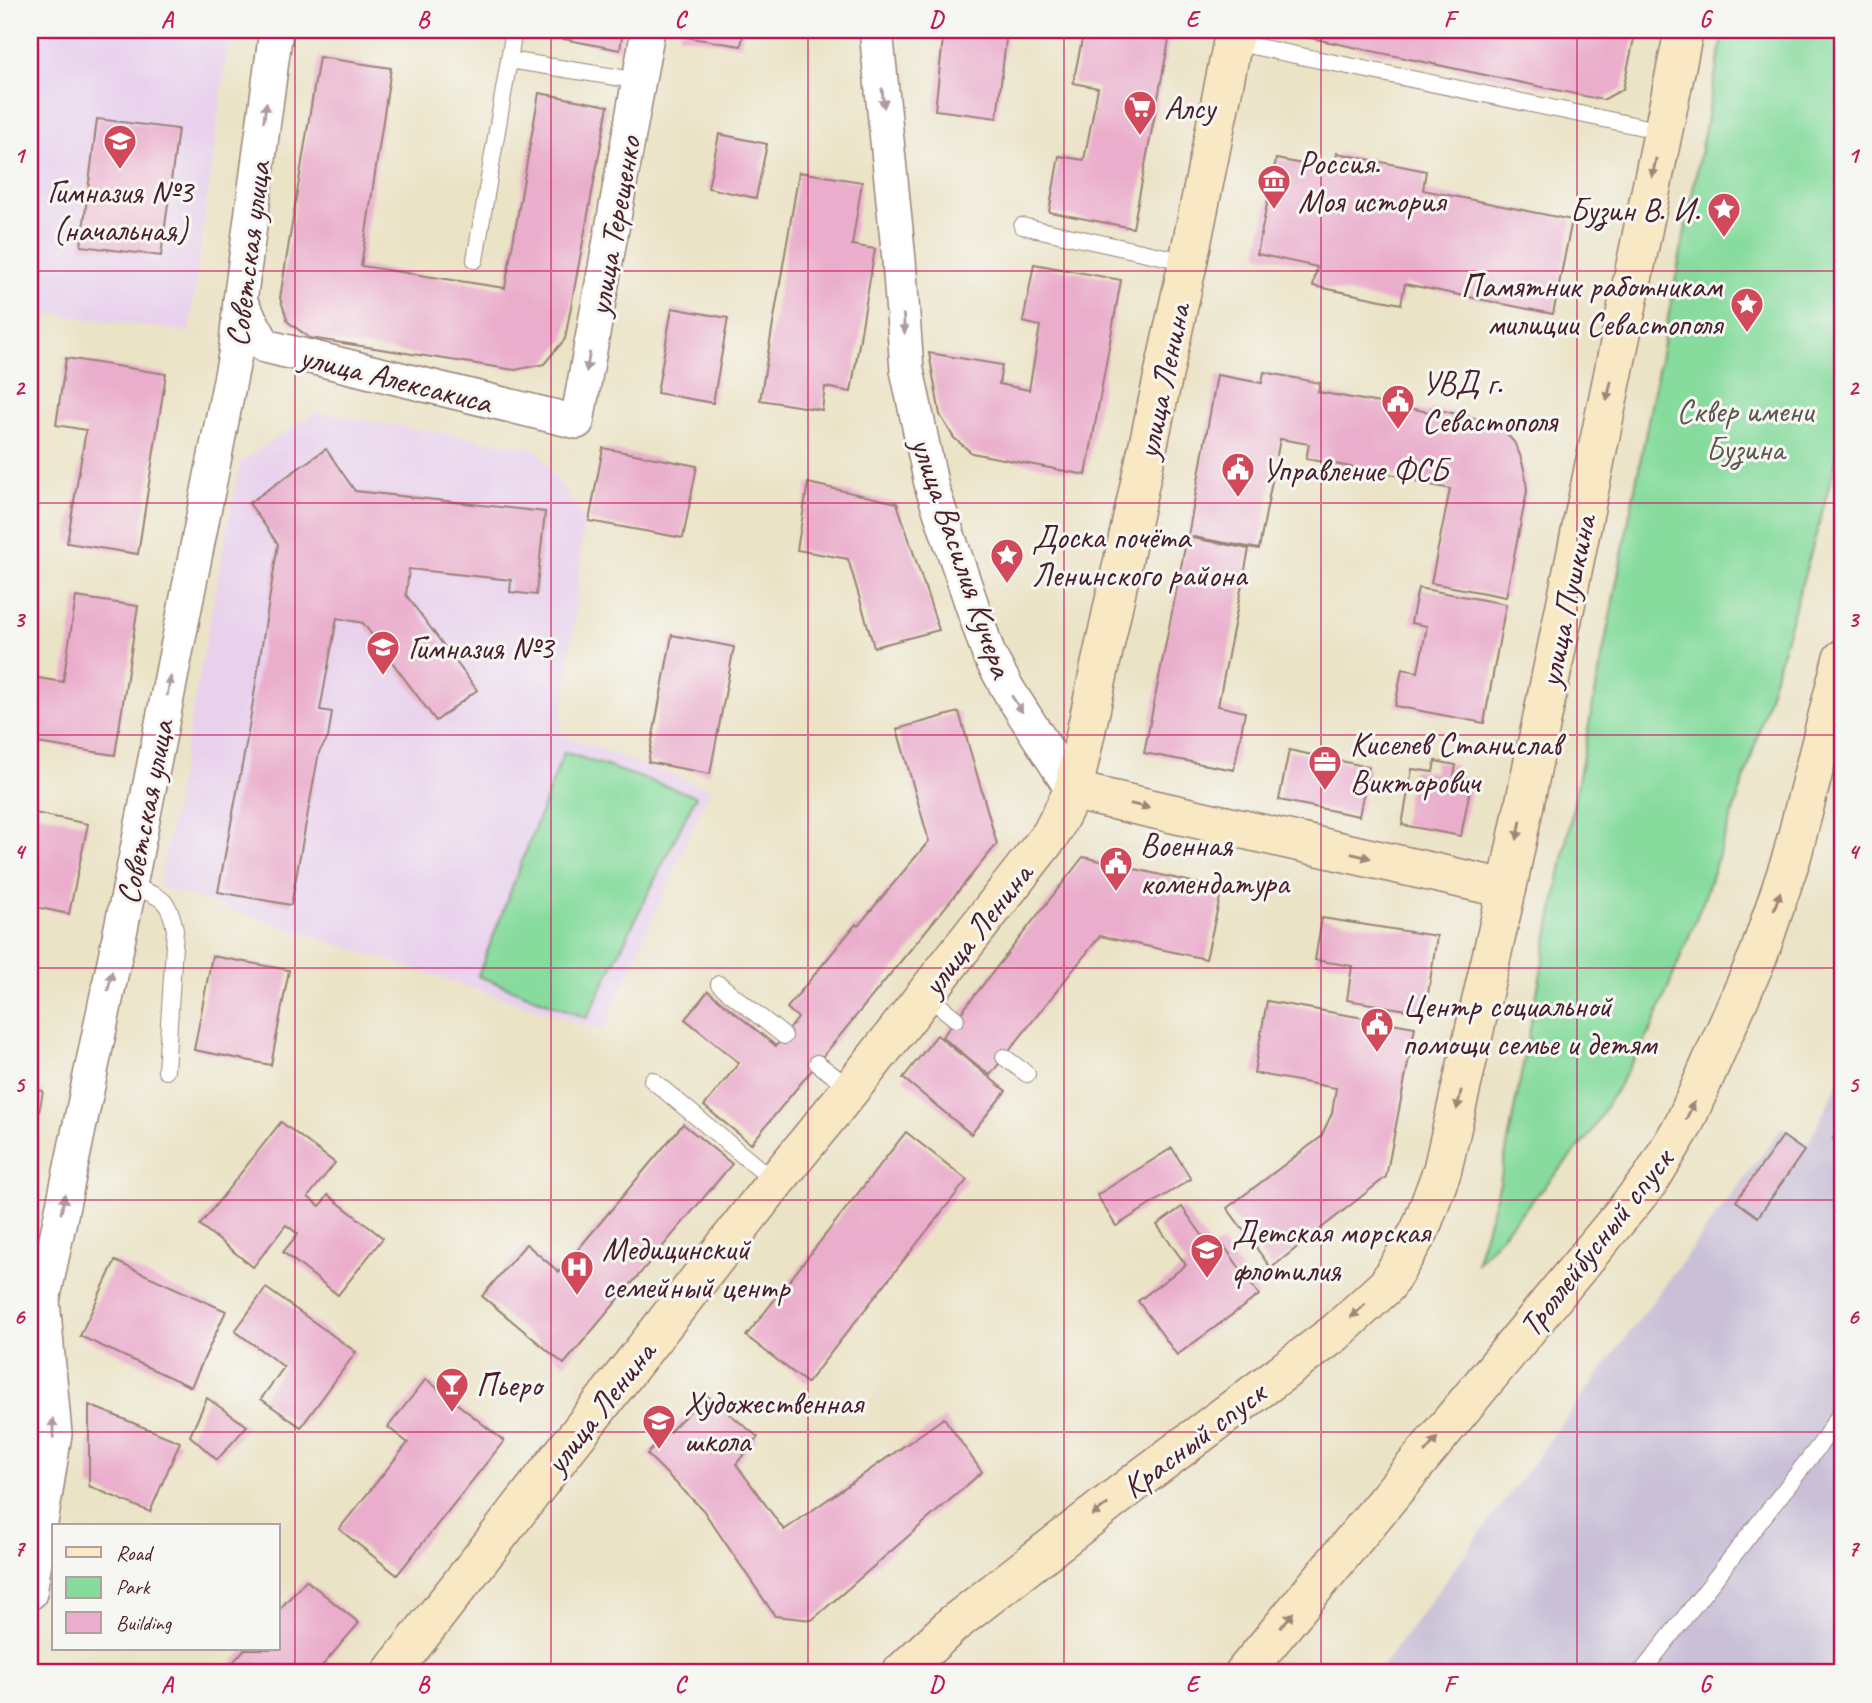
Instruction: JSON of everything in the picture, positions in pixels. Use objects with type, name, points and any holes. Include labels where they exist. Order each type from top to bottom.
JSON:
[{"type":"main road","name":"улица Пушкина","points":[[1442,1171],[1507,889],[1684,30]]},
{"type":"main road","name":"улица Ленина","points":[[391,1673],[1051,834],[1073,791],[1188,262],[1234,36]]},
{"type":"main road","name":"Троллейбусный спуск","points":[[1244,1673],[1651,1179],[1684,1124],[1768,930],[1792,856],[1842,659]]},
{"type":"main road","points":[[1073,791],[1507,889]]},
{"type":"main road","name":"Красный спуск","points":[[901,1673],[953,1624],[1145,1475],[1335,1333],[1361,1309],[1387,1284],[1420,1230],[1442,1171]]},
{"type":"street","name":"Советская улица","points":[[30,1593],[55,1434],[43,1301],[130,885],[235,355],[276,30]]},
{"type":"street","name":"улица Терещенко","points":[[577,422],[648,30]]},
{"type":"street","name":"улица Василия Кучера","points":[[876,30],[900,260],[907,370],[932,488],[989,655],[1073,791]]},
{"type":"street","name":"улица Алексакиса","points":[[240,301],[265,346],[577,422]]},
{"type":"lane","points":[[475,260],[514,30]]},
{"type":"lane","points":[[1234,36],[1662,131]]},
{"type":"lane","points":[[509,60],[640,81]]},
{"type":"lane","points":[[1022,226],[1188,262]]},
{"type":"lane","points":[[130,885],[161,898],[172,910],[175,930],[166,1071]]},
{"type":"lane","points":[[719,984],[784,1036]]},
{"type":"lane","points":[[925,994],[956,1019]]},
{"type":"lane","points":[[1004,1057],[1027,1074]]},
{"type":"lane","points":[[817,1063],[859,1079]]},
{"type":"lane","points":[[652,1080],[775,1182]]},
{"type":"lane","points":[[1641,1673],[1819,1446],[1842,1410]]},
{"type":"shaded area","name":"Гимназия №3 (начальная)","points":[[30,30],[230,30],[189,332],[30,311]]},
{"type":"shaded area","name":"Гимназия №3","points":[[315,412],[536,449],[584,518],[575,619],[560,734],[710,789],[603,1031],[159,886],[240,462]]},
{"type":"shaded area","points":[[1842,1075],[1842,1673],[1377,1673],[1782,1127],[1808,1144]]},
{"type":"green space","name":"Сквер имени Бузина","points":[[1724,30],[1842,30],[1842,437],[1749,765],[1704,899],[1652,1028],[1589,1136],[1476,1264],[1500,1183]]},
{"type":"green space","points":[[564,752],[696,796],[587,1018],[478,976]]},
{"type":"building","points":[[559,30],[623,30],[620,50],[558,38]]},
{"type":"building","points":[[680,30],[744,30],[741,46],[679,36]]},
{"type":"building","points":[[944,30],[1007,30],[997,118],[935,110]]},
{"type":"building","points":[[1084,30],[1115,30],[1169,40],[1133,228],[1049,212],[1059,156],[1084,160],[1098,88],[1073,83]]},
{"type":"building","points":[[1288,30],[1636,30],[1623,89],[1603,100],[1287,33]]},
{"type":"building","points":[[319,57],[391,68],[361,266],[505,288],[539,93],[608,106],[565,339],[544,364],[515,370],[310,338],[288,322],[280,298]]},
{"type":"building","name":"Гимназия №3 (начальная)","points":[[97,119],[178,129],[161,256],[81,246]]},
{"type":"building","points":[[719,134],[767,144],[756,198],[708,188]]},
{"type":"building","points":[[1337,153],[1426,171],[1423,190],[1572,220],[1553,314],[1405,284],[1401,304],[1313,286],[1317,267],[1257,254],[1276,159],[1334,170]]},
{"type":"building","points":[[799,172],[862,182],[852,245],[875,249],[851,392],[825,387],[822,410],[760,400]]},
{"type":"building","points":[[1034,264],[1121,280],[1086,475],[972,453],[954,438],[940,415],[929,353],[1002,365],[999,384],[1029,390],[1040,326],[1023,322]]},
{"type":"building","points":[[672,308],[728,318],[713,403],[657,393]]},
{"type":"building","points":[[66,358],[166,374],[138,554],[67,543],[86,430],[56,425]]},
{"type":"building","points":[[1264,372],[1320,383],[1318,392],[1430,412],[1431,408],[1486,421],[1504,431],[1514,442],[1520,455],[1527,491],[1506,597],[1431,583],[1450,489],[1417,482],[1418,479],[1306,459],[1309,444],[1280,439],[1259,549],[1188,536],[1217,375],[1262,383]]},
{"type":"building","points":[[603,448],[697,466],[683,538],[589,521]]},
{"type":"building","points":[[326,449],[355,491],[545,512],[536,595],[510,592],[511,580],[409,569],[406,595],[477,690],[436,721],[363,623],[337,618],[320,710],[332,712],[328,738],[319,752],[291,905],[218,892],[247,739],[278,544],[249,503]]},
{"type":"building","points":[[808,483],[897,503],[939,630],[874,647],[848,559],[797,550]]},
{"type":"building","points":[[1187,537],[1249,549],[1218,706],[1245,712],[1234,770],[1144,753]]},
{"type":"building","points":[[1418,588],[1506,604],[1484,723],[1395,706],[1402,669],[1418,672],[1427,626],[1411,623]]},
{"type":"building","points":[[76,597],[138,606],[115,755],[30,742],[38,678],[63,682]]},
{"type":"building","points":[[672,635],[734,647],[710,774],[648,762]]},
{"type":"building","points":[[959,712],[997,844],[751,1144],[704,1106],[739,1063],[685,1019],[708,991],[776,1046],[798,1018],[787,1008],[929,841],[897,729]]},
{"type":"building","points":[[1289,750],[1369,767],[1359,816],[1279,800]]},
{"type":"building","points":[[1435,761],[1456,765],[1454,776],[1472,779],[1461,836],[1402,825],[1412,769],[1433,772]]},
{"type":"building","points":[[30,812],[88,824],[69,914],[30,906]]},
{"type":"building","points":[[1083,857],[1222,889],[1206,959],[1100,936],[990,1075],[942,1037]]},
{"type":"building","points":[[1322,918],[1437,936],[1425,1013],[1347,1000],[1352,966],[1315,960]]},
{"type":"building","points":[[212,956],[289,970],[271,1065],[194,1050]]},
{"type":"building","points":[[1267,1001],[1415,1027],[1386,1177],[1271,1268],[1227,1208],[1321,1137],[1332,1113],[1336,1088],[1254,1073]]},
{"type":"building","points":[[937,1035],[1006,1091],[971,1134],[903,1078]]},
{"type":"building","points":[[30,1088],[43,1091],[31,1155],[30,1155]]},
{"type":"building","points":[[1842,1117],[1842,1143],[1833,1139]]},
{"type":"building","points":[[281,1122],[335,1163],[308,1197],[320,1206],[328,1195],[383,1238],[338,1295],[283,1252],[298,1234],[286,1225],[253,1267],[200,1225]]},
{"type":"building","points":[[683,1124],[732,1164],[564,1364],[482,1296],[526,1244],[559,1272]]},
{"type":"building","points":[[906,1132],[967,1180],[807,1383],[746,1336]]},
{"type":"building","points":[[1783,1136],[1804,1151],[1758,1217],[1736,1201]]},
{"type":"building","points":[[1172,1148],[1191,1179],[1116,1226],[1097,1195]]},
{"type":"building","name":"Детская морская флотилия","points":[[1182,1207],[1212,1249],[1221,1242],[1259,1295],[1177,1355],[1138,1301],[1186,1265],[1157,1225]]},
{"type":"building","points":[[115,1261],[226,1311],[191,1387],[80,1336]]},
{"type":"building","points":[[266,1288],[356,1352],[301,1427],[261,1399],[284,1367],[235,1331]]},
{"type":"building","points":[[426,1379],[504,1441],[397,1575],[339,1529],[408,1443],[388,1427]]},
{"type":"building","points":[[706,1395],[758,1437],[736,1464],[784,1530],[944,1418],[982,1472],[812,1620],[775,1616],[703,1510],[647,1454]]},
{"type":"building","points":[[207,1398],[247,1426],[217,1460],[190,1436]]},
{"type":"building","points":[[89,1405],[180,1442],[150,1512],[89,1486]]},
{"type":"building","points":[[306,1580],[359,1623],[316,1673],[223,1673],[244,1650],[280,1650],[280,1609]]},
{"type":"building","points":[[46,1667],[78,1672],[78,1673],[46,1673]]},
{"type":"place","name":"Алсу","points":[[1140,137]]},
{"type":"place","name":"Гимназия №3 (начальная)","points":[[120,171]]},
{"type":"place","name":"Россия. Моя история","points":[[1274,211]]},
{"type":"place","name":"Бузин В. И.","points":[[1724,239]]},
{"type":"place","name":"Памятник работникам милиции Севастополя","points":[[1747,334]]},
{"type":"place","name":"УВД г. Севастополя","points":[[1398,431]]},
{"type":"place","name":"Управление ФСБ","points":[[1238,499]]},
{"type":"place","name":"Доска почёта Ленинского района","points":[[1007,585]]},
{"type":"place","name":"Гимназия №3","points":[[383,677]]},
{"type":"place","name":"Киселев Станислав Викторович","points":[[1325,792]]},
{"type":"place","name":"Военная комендатура","points":[[1116,893]]},
{"type":"place","name":"Центр социальной помощи семье и детям","points":[[1377,1054]]},
{"type":"place","name":"Детская морская флотилия","points":[[1207,1280]]},
{"type":"place","name":"Медицинский семейный центр","points":[[577,1297]]},
{"type":"place","name":"Пьеро","points":[[452,1414]]},
{"type":"place","name":"Художественная школа","points":[[659,1451]]}]
